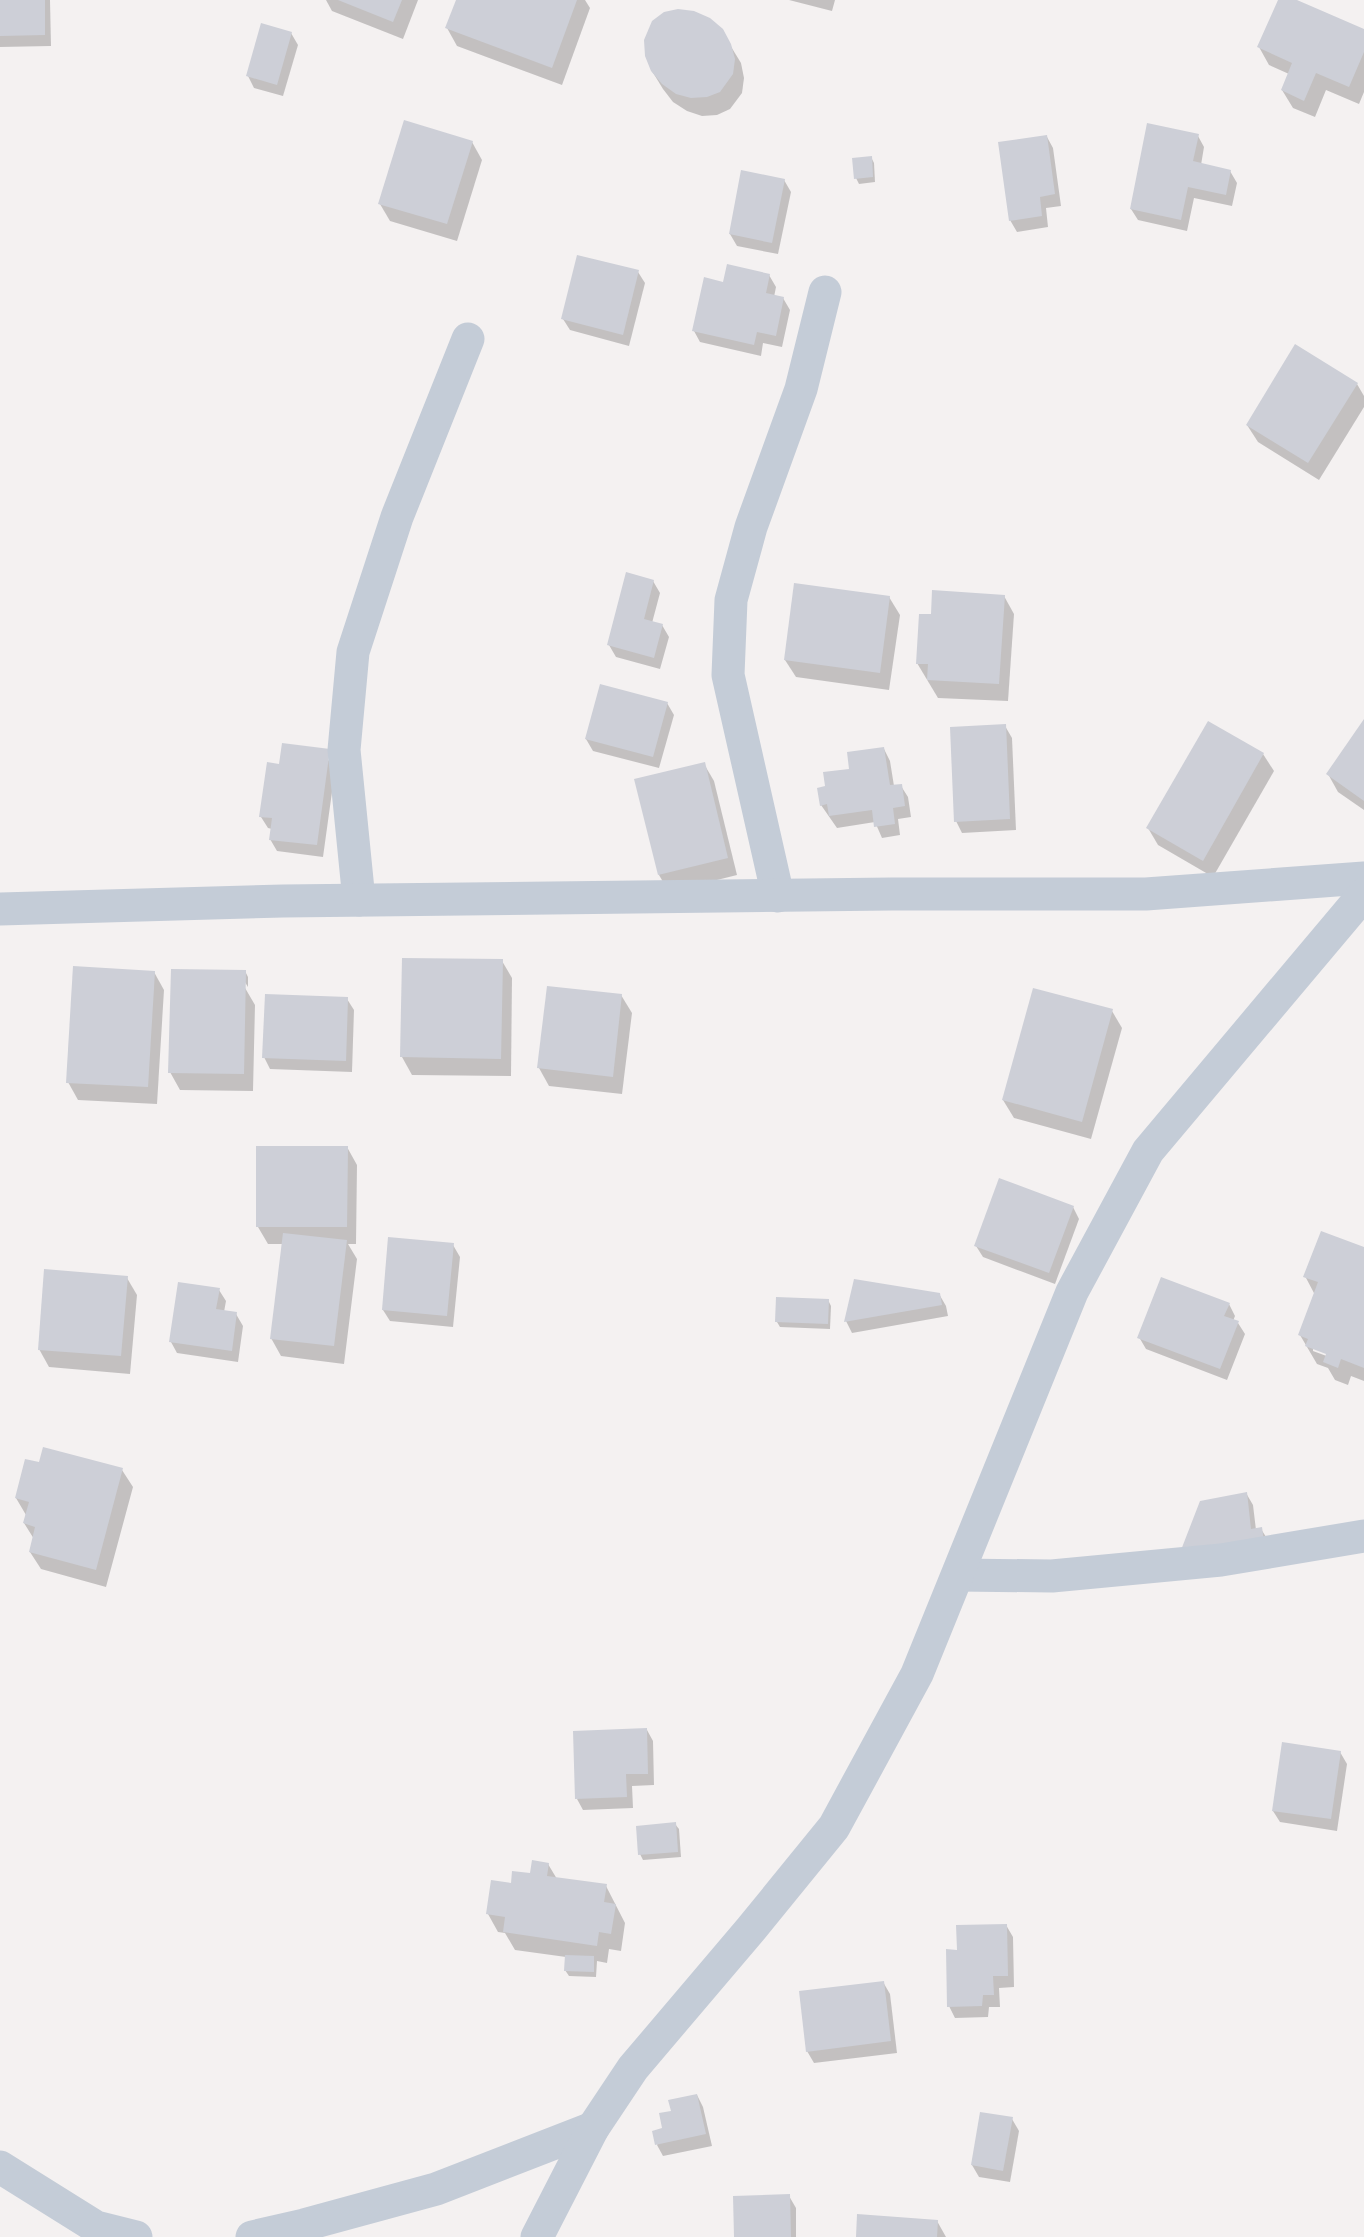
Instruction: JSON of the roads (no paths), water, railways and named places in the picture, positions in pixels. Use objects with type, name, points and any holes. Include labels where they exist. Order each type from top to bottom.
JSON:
[{"type":"street","points":[[778,897],[728,675],[731,600],[751,527],[801,389],[825,292]]},
{"type":"street","points":[[358,900],[344,750],[353,652],[397,517],[468,339]]},
{"type":"street","points":[[0,909],[358,900],[1146,894],[1364,878]]},
{"type":"street","points":[[537,2237],[593,2128],[633,2068],[834,1827],[917,1674],[1072,1292],[1148,1151],[1364,894]]},
{"type":"street","points":[[958,1575],[1064,1575],[1221,1560],[1364,1536]]},
{"type":"street","points":[[252,2237],[436,2189],[593,2128]]},
{"type":"street","points":[[0,2168],[96,2227],[136,2237]]}]
